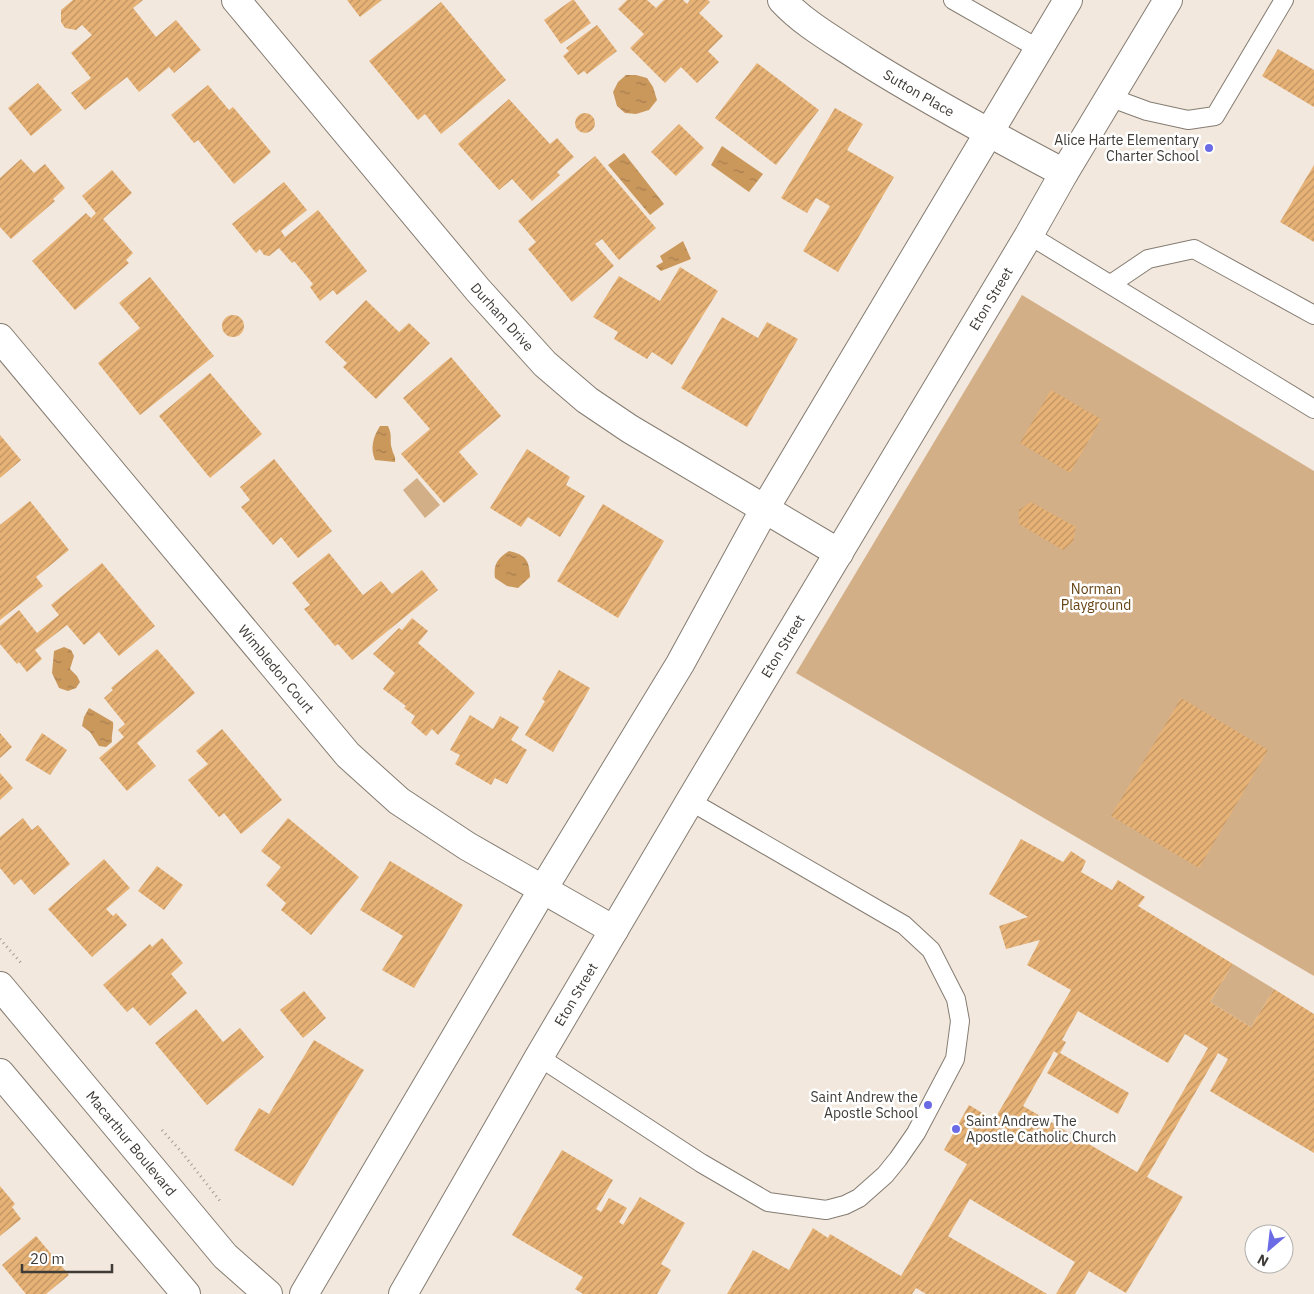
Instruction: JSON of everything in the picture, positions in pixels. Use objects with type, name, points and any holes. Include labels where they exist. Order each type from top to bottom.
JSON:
[{"type":"street","name":"Durham Drive","points":[[236,0],[478,290],[545,364],[587,400],[630,429],[839,553]]},
{"type":"street","name":"Sutton Place","points":[[782,0],[831,39],[889,76],[1064,173]]},
{"type":"street","points":[[304,1294],[543,890],[680,664],[764,510],[1068,0]]},
{"type":"street","name":"Eton Street","points":[[403,1294],[539,1057],[690,801],[1168,0]]},
{"type":"street","name":"Wimbledon Court","points":[[0,338],[348,754],[399,801],[467,846],[614,930]]},
{"type":"street","name":"Macarthur Boulevard","points":[[0,986],[225,1256],[268,1294]]},
{"type":"street","points":[[0,1073],[186,1294]]},
{"type":"lane","points":[[954,0],[1039,49]]},
{"type":"lane","points":[[1109,98],[1147,111],[1188,120],[1215,116],[1284,0]]},
{"type":"lane","points":[[1029,235],[1314,409]]},
{"type":"lane","points":[[1111,284],[1148,259],[1194,249],[1281,295],[1314,315]]},
{"type":"lane","points":[[539,1057],[701,1163],[768,1202],[826,1210],[845,1205],[860,1198],[884,1175],[916,1133],[955,1059],[960,1021],[956,999],[946,976],[931,950],[904,924],[690,801]]},
{"type":"path","points":[[166,1135],[184,1155]]},
{"type":"green space","name":"Norman Playground","points":[[1022,295],[1314,471],[1314,976],[796,673]]},
{"type":"green space","points":[[417,478],[440,505],[425,518],[403,490]]},
{"type":"green space","points":[[1233,964],[1274,989],[1251,1027],[1210,1002]]},
{"type":"water","points":[[626,75],[647,78],[653,87],[657,100],[649,110],[636,114],[625,113],[617,106],[613,92],[618,82]]},
{"type":"water","points":[[722,146],[763,174],[749,192],[711,165]]},
{"type":"water","points":[[624,153],[664,204],[650,215],[608,165]]},
{"type":"water","points":[[683,241],[691,259],[661,271],[656,266],[663,262],[660,256]]},
{"type":"water","points":[[380,426],[388,426],[395,462],[375,460],[373,443]]},
{"type":"water","points":[[509,551],[519,554],[526,559],[529,566],[530,577],[518,588],[507,586],[495,578],[497,562]]},
{"type":"water","points":[[64,647],[71,650],[74,656],[70,669],[80,682],[76,688],[68,691],[59,688],[52,673],[54,651]]},
{"type":"water","points":[[89,708],[113,722],[112,742],[106,747],[99,746],[90,732],[82,726]]},
{"type":"building","points":[[73,0],[143,0],[133,8],[156,37],[176,20],[201,50],[174,73],[169,67],[139,92],[127,77],[85,110],[71,93],[91,78],[71,53],[92,35],[82,25],[76,30],[65,28],[61,22],[61,10]]},
{"type":"building","points":[[347,0],[382,0],[360,17]]},
{"type":"building","points":[[574,0],[591,23],[561,44],[544,20]]},
{"type":"building","points":[[627,0],[647,0],[656,8],[664,0],[683,0],[687,4],[690,0],[708,0],[710,2],[699,13],[723,36],[708,51],[719,62],[697,83],[681,67],[665,83],[630,48],[644,34],[618,9]]},
{"type":"building","points":[[441,2],[506,80],[441,134],[425,114],[418,120],[369,61]]},
{"type":"building","points":[[597,25],[617,51],[587,74],[584,71],[578,75],[563,56],[569,51],[566,48]]},
{"type":"building","points":[[1278,49],[1314,70],[1314,107],[1262,76]]},
{"type":"building","points":[[757,63],[819,110],[776,165],[715,118]]},
{"type":"building","points":[[38,83],[62,110],[31,136],[8,108]]},
{"type":"building","points":[[208,85],[229,110],[233,107],[271,152],[234,184],[198,140],[194,143],[171,115]]},
{"type":"building","points":[[509,99],[550,144],[557,138],[574,157],[557,172],[560,175],[532,201],[512,179],[499,190],[458,144]]},
{"type":"building","points":[[835,108],[863,124],[847,150],[894,177],[838,272],[803,251],[830,206],[816,198],[807,213],[781,198]]},
{"type":"building","points":[[585,113],[592,116],[595,123],[592,130],[585,133],[578,130],[575,123],[578,116]]},
{"type":"building","points":[[679,124],[704,148],[676,176],[651,152]]},
{"type":"building","points":[[595,156],[656,228],[619,260],[602,239],[595,244],[614,266],[572,302],[528,249],[536,242],[518,221]]},
{"type":"building","points":[[21,159],[34,173],[45,164],[65,188],[53,199],[55,201],[11,239],[0,227],[0,178]]},
{"type":"building","points":[[1314,165],[1314,242],[1280,222]]},
{"type":"building","points":[[112,170],[132,193],[103,219],[133,253],[126,260],[129,263],[75,310],[32,261],[86,213],[91,218],[96,213],[82,196]]},
{"type":"building","points":[[284,182],[307,210],[281,231],[285,237],[318,210],[367,271],[337,295],[333,290],[320,301],[310,287],[313,284],[294,261],[292,263],[279,248],[269,256],[264,255],[260,249],[256,253],[232,224]]},
{"type":"building","points":[[680,267],[718,291],[672,365],[652,352],[647,359],[614,339],[618,332],[593,317],[619,276],[660,301]]},
{"type":"building","points":[[150,277],[214,356],[140,415],[98,363],[140,328],[119,303]]},
{"type":"building","points":[[366,300],[399,332],[409,323],[430,343],[376,399],[343,367],[347,363],[325,342]]},
{"type":"building","points":[[233,315],[243,322],[244,326],[237,336],[233,337],[223,330],[222,326],[229,316]]},
{"type":"building","points":[[722,317],[758,338],[767,322],[798,339],[747,427],[681,388]]},
{"type":"building","points":[[451,357],[501,416],[459,452],[478,474],[444,503],[401,454],[430,429],[403,398]]},
{"type":"building","points":[[210,373],[262,434],[210,478],[159,416]]},
{"type":"building","points":[[1051,390],[1101,419],[1070,473],[1020,443]]},
{"type":"building","points":[[0,435],[21,460],[0,478]]},
{"type":"building","points":[[527,449],[570,477],[566,485],[585,496],[560,537],[528,517],[521,527],[490,508]]},
{"type":"building","points":[[274,459],[332,531],[298,558],[281,537],[273,545],[241,507],[250,500],[240,487]]},
{"type":"building","points":[[30,501],[69,550],[36,577],[43,586],[0,620],[0,525]]},
{"type":"building","points":[[1031,502],[1076,527],[1073,542],[1063,550],[1019,524],[1019,510]]},
{"type":"building","points":[[603,504],[664,541],[618,618],[557,581]]},
{"type":"building","points":[[329,553],[363,595],[381,581],[392,594],[422,570],[438,590],[352,660],[338,644],[335,646],[304,609],[310,605],[292,583]]},
{"type":"building","points":[[102,563],[155,626],[119,656],[99,632],[84,645],[67,625],[35,650],[42,659],[27,672],[19,662],[17,664],[0,644],[0,626],[19,610],[37,633],[59,615],[51,605]]},
{"type":"building","points":[[412,618],[428,631],[418,643],[475,693],[438,735],[432,729],[426,736],[411,723],[415,716],[404,708],[406,706],[383,689],[395,673],[373,654],[399,628],[402,630]]},
{"type":"building","points":[[157,649],[195,693],[137,743],[156,766],[127,791],[99,758],[124,737],[118,730],[125,724],[104,698],[113,690],[111,688]]},
{"type":"building","points":[[559,670],[590,688],[553,752],[525,735],[545,701],[542,699]]},
{"type":"building","points":[[1181,698],[1268,750],[1199,868],[1111,816]]},
{"type":"building","points":[[470,715],[493,729],[500,716],[519,727],[511,740],[527,750],[507,784],[495,778],[491,785],[455,764],[460,755],[450,750]]},
{"type":"building","points":[[222,729],[282,800],[241,834],[224,813],[219,817],[188,780],[208,764],[196,751]]},
{"type":"building","points":[[0,733],[12,747],[0,758]]},
{"type":"building","points":[[42,733],[67,750],[50,775],[25,760]]},
{"type":"building","points":[[0,773],[13,788],[0,800]]},
{"type":"building","points":[[23,818],[32,830],[38,825],[70,864],[34,895],[21,879],[14,885],[0,868],[0,837]]},
{"type":"building","points":[[288,818],[359,877],[311,935],[281,910],[286,903],[266,885],[281,867],[261,851]]},
{"type":"building","points":[[1021,839],[1063,862],[1071,851],[1086,861],[1081,872],[1112,890],[1118,880],[1145,897],[1138,906],[1233,964],[1210,1002],[1251,1027],[1274,989],[1314,1014],[1314,1153],[1210,1091],[1228,1059],[1218,1053],[1147,1177],[1183,1197],[1126,1293],[1089,1271],[1075,1294],[1056,1294],[1075,1262],[970,1199],[948,1236],[1047,1294],[926,1294],[916,1288],[912,1294],[727,1294],[753,1250],[789,1270],[813,1228],[828,1238],[830,1234],[901,1276],[967,1164],[944,1150],[969,1105],[994,1120],[1071,990],[1027,965],[1040,940],[1006,949],[999,926],[1028,917],[989,894]],"holes":[[[1078,1011],[1168,1063],[1185,1034],[1208,1048],[1137,1172],[1023,1106],[1054,1051],[1058,1054],[1047,1073],[1118,1114],[1129,1093],[1060,1053],[1066,1042],[1062,1040]]]},
{"type":"building","points":[[104,859],[130,888],[106,909],[113,916],[116,913],[127,925],[92,957],[48,909]]},
{"type":"building","points":[[390,861],[463,905],[414,988],[382,970],[403,936],[360,910]]},
{"type":"building","points":[[157,866],[183,885],[164,910],[138,891]]},
{"type":"building","points":[[162,938],[183,963],[171,974],[187,993],[150,1026],[133,1007],[127,1012],[103,985],[150,944],[152,947]]},
{"type":"building","points":[[304,991],[326,1018],[303,1038],[280,1010]]},
{"type":"building","points":[[196,1009],[223,1042],[240,1028],[264,1057],[207,1105],[155,1043]]},
{"type":"building","points":[[314,1040],[364,1070],[293,1186],[234,1150],[259,1108],[269,1114]]},
{"type":"building","points":[[562,1150],[613,1180],[596,1209],[601,1212],[609,1198],[627,1208],[619,1222],[623,1225],[640,1197],[685,1223],[661,1264],[671,1270],[657,1294],[583,1294],[575,1289],[583,1277],[512,1235]]},
{"type":"building","points":[[0,1186],[15,1204],[12,1207],[21,1219],[0,1236]]},
{"type":"building","points":[[36,1236],[69,1275],[46,1294],[26,1294],[2,1265]]},
{"type":"place","name":"Alice Harte Elementary Charter School","points":[[1209,148]]},
{"type":"place","name":"Saint Andrew the Apostle School","points":[[928,1105]]},
{"type":"place","name":"Saint Andrew The Apostle Catholic Church","points":[[956,1129]]}]
